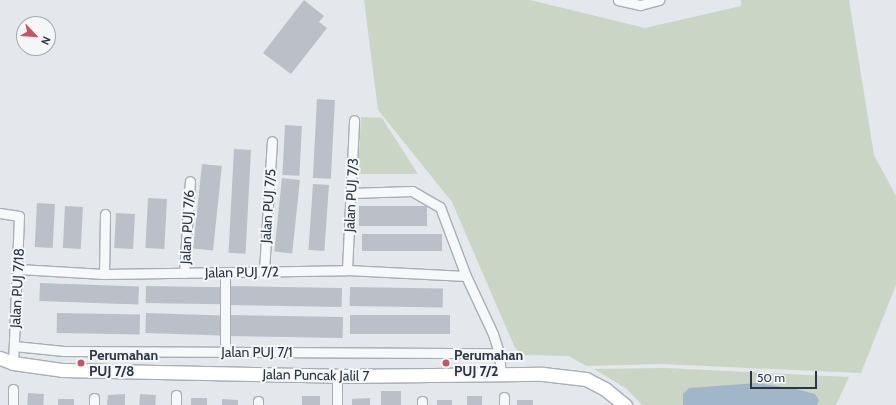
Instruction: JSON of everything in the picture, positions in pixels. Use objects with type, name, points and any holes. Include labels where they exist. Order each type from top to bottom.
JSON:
[{"type":"street","points":[[618,0],[640,5],[659,0]]},
{"type":"street","name":"Jalan PUJ 7/3","points":[[347,270],[354,120]]},
{"type":"street","name":"Jalan PUJ 7/5","points":[[264,271],[272,141]]},
{"type":"street","name":"Jalan PUJ 7/6","points":[[184,273],[190,181]]},
{"type":"street","points":[[351,193],[412,191],[440,207],[466,276],[493,334],[499,353],[501,374]]},
{"type":"street","name":"Jalan PUJ 7/18","points":[[0,213],[17,214],[19,221],[19,269],[13,362]]},
{"type":"street","points":[[104,274],[105,214]]},
{"type":"street","name":"Jalan PUJ 7/2","points":[[19,269],[104,274],[347,270],[466,276]]},
{"type":"street","points":[[225,272],[225,352]]},
{"type":"street","name":"Jalan PUJ 7/1","points":[[14,346],[64,351],[499,353]]},
{"type":"street","name":"Jalan Puncak Jalil 7","points":[[0,358],[13,362],[62,370],[337,376],[501,374],[586,378],[605,389],[625,405]]},
{"type":"street","points":[[337,376],[337,405]]},
{"type":"street","points":[[13,389],[13,405]]},
{"type":"street","points":[[176,395],[176,405]]},
{"type":"green space","points":[[364,0],[530,0],[645,28],[741,6],[741,0],[849,0],[874,155],[896,196],[896,285],[861,373],[661,364],[586,366],[569,356],[523,355],[515,348],[452,202],[378,110]]},
{"type":"green space","points":[[361,117],[382,118],[418,174],[358,174]]},
{"type":"green space","points":[[664,368],[849,377],[836,405],[642,405],[627,389],[594,369]]},
{"type":"water","points":[[757,383],[796,389],[815,394],[819,400],[817,405],[683,405],[683,394],[689,388]]},
{"type":"building","points":[[304,0],[324,16],[319,22],[327,28],[291,74],[263,53]]},
{"type":"building","points":[[317,99],[335,100],[331,179],[313,178]]},
{"type":"building","points":[[285,125],[302,126],[299,176],[282,175]]},
{"type":"building","points":[[234,149],[251,150],[246,254],[229,253]]},
{"type":"building","points":[[202,164],[222,166],[213,251],[193,249]]},
{"type":"building","points":[[282,178],[300,180],[292,253],[274,252]]},
{"type":"building","points":[[313,184],[329,185],[324,251],[308,250]]},
{"type":"building","points":[[148,198],[167,199],[164,249],[145,248]]},
{"type":"building","points":[[37,203],[55,204],[53,248],[35,247]]},
{"type":"building","points":[[65,206],[83,207],[81,249],[63,248]]},
{"type":"building","points":[[359,206],[427,206],[427,226],[359,226]]},
{"type":"building","points":[[116,213],[135,214],[133,249],[114,248]]},
{"type":"building","points":[[362,234],[442,234],[442,251],[362,251]]},
{"type":"building","points":[[40,283],[139,286],[138,304],[39,301]]},
{"type":"building","points":[[146,286],[221,287],[221,304],[146,303]]},
{"type":"building","points":[[228,286],[342,288],[342,307],[228,305]]},
{"type":"building","points":[[350,287],[443,289],[443,308],[350,306]]},
{"type":"building","points":[[57,313],[140,314],[140,334],[57,333]]},
{"type":"building","points":[[146,313],[221,316],[220,336],[145,333]]},
{"type":"building","points":[[227,315],[343,317],[343,338],[227,336]]},
{"type":"building","points":[[350,315],[450,315],[450,334],[350,334]]},
{"type":"building","points":[[381,391],[401,391],[401,405],[381,405]]},
{"type":"building","points":[[28,393],[44,394],[43,405],[27,405]]},
{"type":"building","points":[[125,394],[125,405],[107,405],[108,395]]},
{"type":"building","points":[[140,394],[156,395],[155,405],[139,405]]},
{"type":"building","points":[[302,396],[320,396],[320,405],[302,405]]},
{"type":"building","points":[[467,396],[482,396],[482,405],[467,405]]},
{"type":"building","points":[[191,398],[207,398],[207,405],[191,405]]},
{"type":"building","points":[[370,398],[370,405],[352,405],[352,399]]},
{"type":"building","points":[[58,399],[74,399],[74,405],[58,405]]},
{"type":"building","points":[[222,399],[238,400],[238,405],[222,405]]},
{"type":"building","points":[[437,400],[452,400],[452,405],[437,405]]},
{"type":"building","points":[[517,400],[533,400],[533,405],[517,405]]},
{"type":"place","name":"Perumahan PUJ 7/8","points":[[81,363]]},
{"type":"place","name":"Perumahan PUJ 7/2","points":[[446,363]]}]
